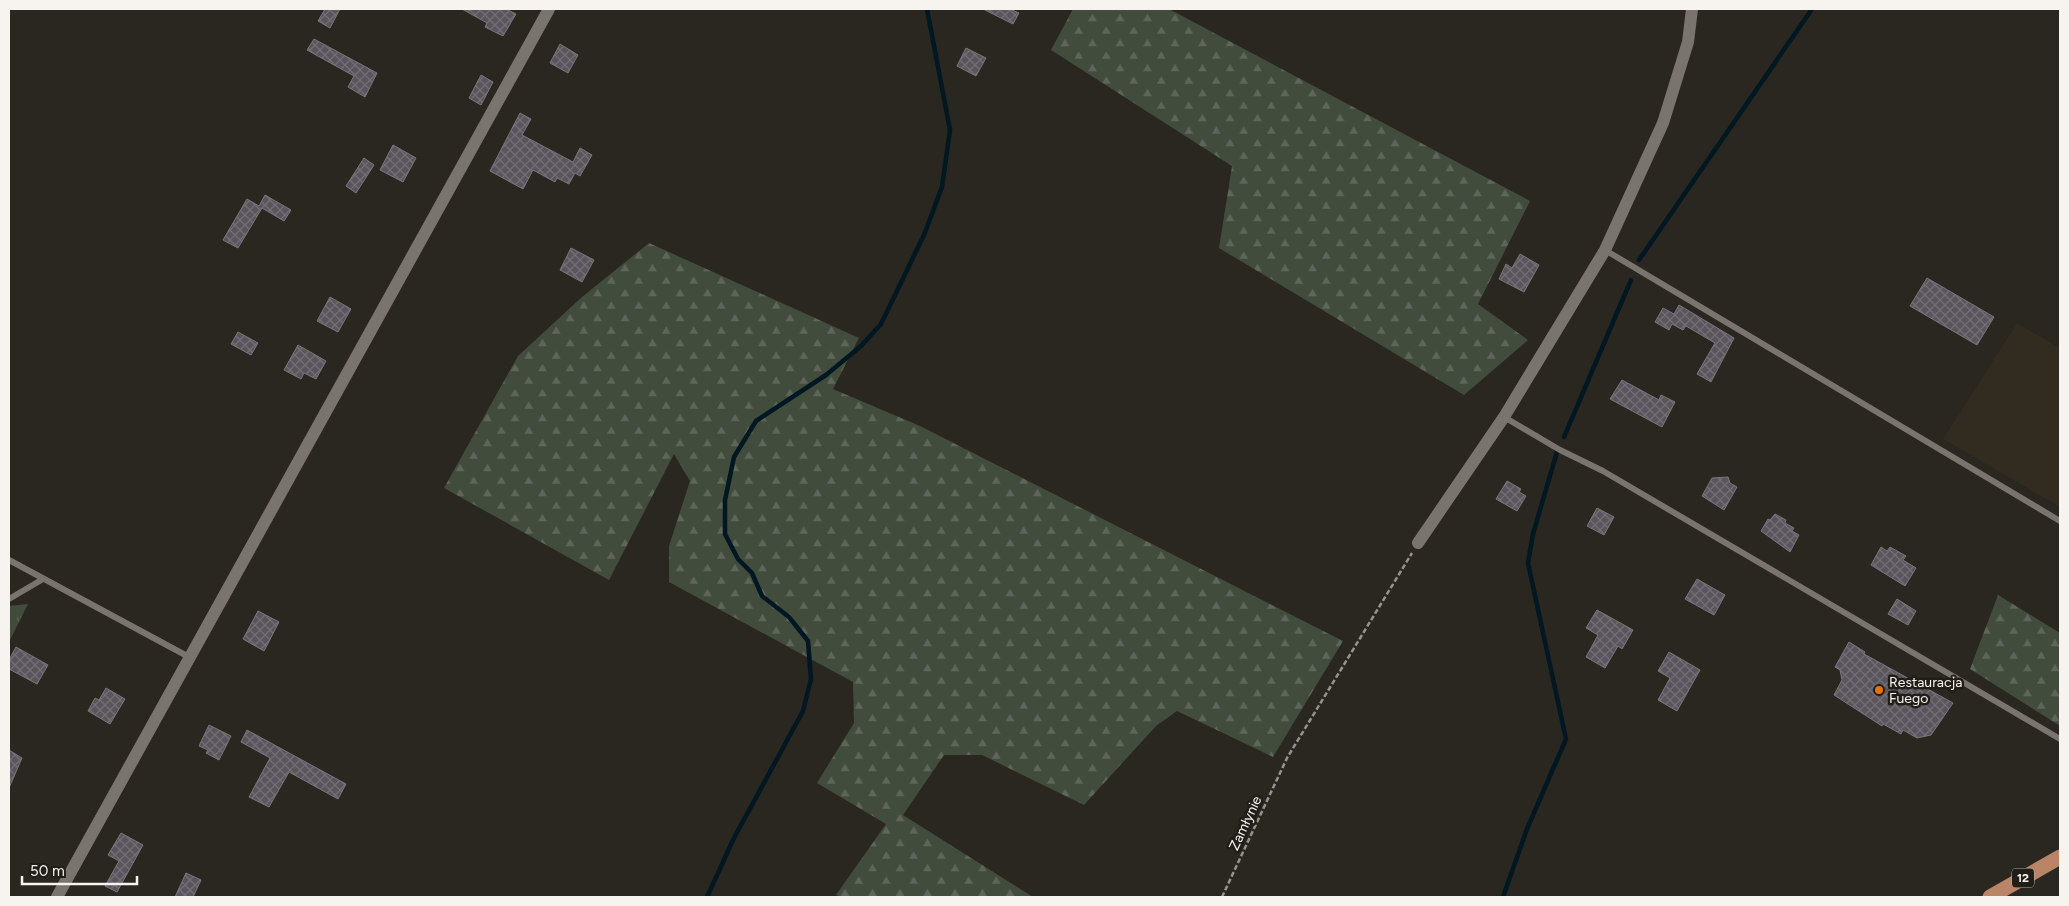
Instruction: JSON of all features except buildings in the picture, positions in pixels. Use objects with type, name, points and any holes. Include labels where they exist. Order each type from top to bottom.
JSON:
[{"type":"main road","name":"12","points":[[1990,897],[2060,857]]},
{"type":"street","points":[[57,897],[549,9]]},
{"type":"street","points":[[1418,543],[1504,417],[1605,250],[1662,123],[1688,42],[1692,9]]},
{"type":"lane","points":[[1605,250],[2060,522]]},
{"type":"lane","points":[[1504,417],[1560,450],[1603,471],[2060,738]]},
{"type":"lane","points":[[9,560],[189,657]]},
{"type":"lane","points":[[9,599],[43,579]]},
{"type":"path","name":"Zamłynie","points":[[1222,897],[1286,758],[1418,543]]},
{"type":"shaded area","points":[[2017,323],[2060,348],[2060,507],[1943,439]]},
{"type":"green space","points":[[1073,9],[1169,9],[1530,201],[1478,304],[1528,340],[1464,395],[1219,248],[1232,166],[1051,50]]},
{"type":"green space","points":[[649,243],[859,338],[833,389],[920,426],[1343,641],[1273,757],[1177,711],[1156,726],[1084,805],[982,755],[944,755],[903,815],[1033,897],[841,897],[836,895],[886,824],[817,783],[854,723],[853,682],[669,582],[669,546],[690,481],[674,454],[609,580],[444,488],[518,356],[582,297]]},
{"type":"green space","points":[[1998,595],[2060,633],[2060,726],[1970,669]]},
{"type":"green space","points":[[28,604],[9,642],[9,606]]},
{"type":"waterway","points":[[707,897],[734,838],[803,711],[811,679],[808,641],[789,617],[762,596],[752,573],[738,559],[725,534],[725,500],[734,457],[756,421],[826,375],[861,346],[881,324],[924,235],[942,187],[950,130],[927,9]]},
{"type":"waterway","points":[[1639,260],[1812,9]]},
{"type":"waterway","points":[[1564,437],[1631,280]]},
{"type":"waterway","points":[[1503,897],[1527,829],[1566,739],[1528,563],[1533,534],[1557,452]]},
{"type":"place","name":"Restauracja Fuego","points":[[1879,690]]}]
